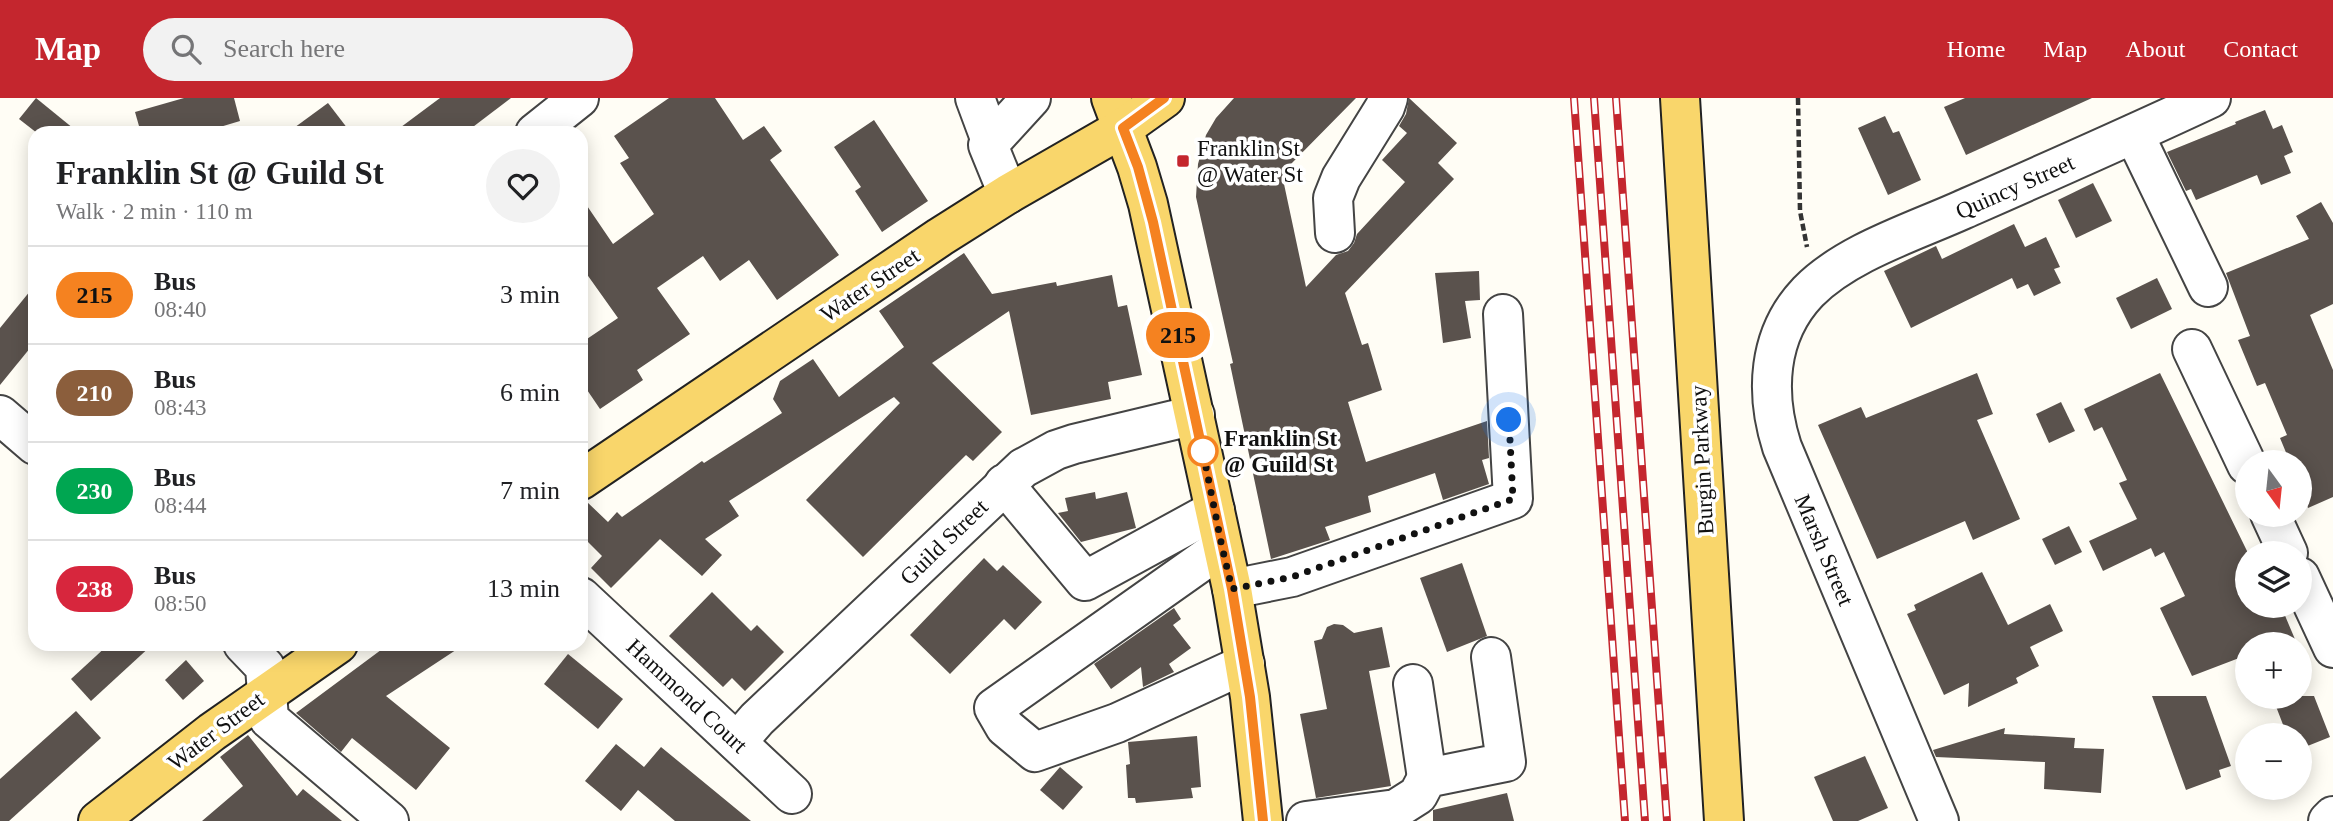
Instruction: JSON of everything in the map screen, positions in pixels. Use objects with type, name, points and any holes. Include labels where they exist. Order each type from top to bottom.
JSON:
[{"type":"main road","name":"Water Street","points":[[588,475],[940,237],[1008,194],[1117,113],[1165,98]]},
{"type":"main road","name":"Burgin Parkway","points":[[1679,98],[1724,821]]},
{"type":"main road","points":[[1117,113],[1149,204],[1232,589],[1245,664],[1263,821]]},
{"type":"main road","name":"Water Street","points":[[98,821],[267,692],[328,651]]},
{"type":"street","points":[[544,126],[579,98]]},
{"type":"street","points":[[975,98],[991,141]]},
{"type":"street","points":[[1335,233],[1333,198],[1341,178],[1388,98]]},
{"type":"street","name":"Quincy Street","points":[[1821,280],[1877,247],[2211,98]]},
{"type":"street","points":[[1008,194],[988,145],[1021,102]]},
{"type":"street","points":[[2134,134],[2208,286]]},
{"type":"street","name":"Marsh Street","points":[[1821,280],[1796,308],[1778,344],[1771,385],[1775,425],[1790,467],[1939,821]]},
{"type":"street","points":[[1232,589],[1292,577],[1513,499],[1503,314]]},
{"type":"street","points":[[2192,349],[2240,450]]},
{"type":"street","points":[[0,415],[28,439]]},
{"type":"street","name":"Guild Street","points":[[737,742],[757,719],[1023,468],[1056,450],[1195,415]]},
{"type":"street","points":[[1004,484],[1085,581],[1215,510]]},
{"type":"street","points":[[1222,547],[994,708],[1005,727],[1035,752],[1117,723],[1245,664]]},
{"type":"street","points":[[2312,603],[2333,648]]},
{"type":"street","name":"Hammond Court","points":[[588,604],[792,794]]},
{"type":"street","points":[[250,651],[265,667],[269,719],[389,821]]},
{"type":"street","points":[[1427,778],[1506,762],[1491,657]]},
{"type":"street","points":[[1306,821],[1396,809],[1418,794],[1427,778],[1413,684]]},
{"type":"street","points":[[2328,821],[2333,816]]},
{"type":"path","points":[[1798,98],[1800,211],[1809,252],[1821,280]]},
{"type":"building","points":[[36,98],[70,126],[28,126],[19,119]]},
{"type":"building","points":[[184,98],[234,98],[240,121],[223,126],[139,126],[135,112]]},
{"type":"building","points":[[440,98],[511,98],[474,126],[402,126]]},
{"type":"building","points":[[669,98],[715,98],[743,140],[764,126],[782,151],[770,160],[839,255],[777,300],[749,260],[720,281],[703,256],[657,288],[690,334],[637,370],[643,380],[600,409],[588,391],[588,338],[618,318],[588,276],[588,207],[613,244],[654,214],[620,163],[629,158],[614,136]]},
{"type":"building","points":[[1234,98],[1356,98],[1289,166],[1284,184],[1306,287],[1336,255],[1348,251],[1357,234],[1405,182],[1382,160],[1407,133],[1399,126],[1406,114],[1409,98],[1457,143],[1438,163],[1454,179],[1345,293],[1362,345],[1368,343],[1382,390],[1348,402],[1366,462],[1487,421],[1489,458],[1482,460],[1489,484],[1443,500],[1435,473],[1368,496],[1371,512],[1325,527],[1330,540],[1271,559],[1230,364],[1233,363],[1196,197],[1198,164],[1206,135],[1216,118]]},
{"type":"building","points":[[1965,98],[2092,98],[1966,155],[1944,107]]},
{"type":"building","points":[[328,103],[346,126],[297,126]]},
{"type":"building","points":[[2265,110],[2273,129],[2282,125],[2293,152],[2284,156],[2291,173],[2261,185],[2257,175],[2196,200],[2191,189],[2186,191],[2167,152]]},
{"type":"building","points":[[1885,116],[1893,133],[1899,131],[1921,180],[1888,195],[1858,128]]},
{"type":"building","points":[[874,120],[928,201],[882,232],[855,191],[861,187],[834,147]]},
{"type":"building","points":[[2093,183],[2112,221],[2076,238],[2058,200]]},
{"type":"building","points":[[2321,202],[2333,223],[2333,304],[2310,315],[2333,370],[2333,497],[2312,506],[2312,450],[2285,450],[2280,438],[2287,435],[2265,383],[2257,386],[2238,340],[2250,336],[2226,273],[2309,239],[2296,216]]},
{"type":"building","points":[[2014,224],[2025,247],[2046,237],[2060,267],[2054,269],[2061,283],[2034,296],[2028,284],[2017,289],[2012,278],[1911,328],[1884,271],[1936,246],[1942,259]]},
{"type":"building","points":[[964,253],[992,294],[1056,282],[1057,286],[1112,275],[1118,307],[1127,305],[1142,375],[1108,382],[1111,399],[1031,415],[1009,311],[932,363],[1002,432],[973,461],[966,455],[863,557],[806,500],[900,403],[894,397],[729,501],[739,516],[705,539],[722,555],[702,576],[660,539],[611,588],[591,568],[602,556],[588,542],[588,503],[608,522],[617,512],[622,517],[702,461],[704,463],[782,413],[773,399],[780,381],[813,359],[839,397],[904,347],[879,311]]},
{"type":"building","points":[[1479,271],[1480,300],[1465,301],[1471,338],[1443,343],[1435,273]]},
{"type":"building","points":[[2157,278],[2172,309],[2131,329],[2116,298]]},
{"type":"building","points":[[28,294],[28,351],[0,385],[0,328]]},
{"type":"building","points":[[1977,373],[1993,414],[1977,420],[2020,519],[1973,540],[1965,521],[1877,559],[1818,425],[1861,407],[1866,418]]},
{"type":"building","points":[[2160,373],[2242,541],[2235,541],[2235,618],[2286,618],[2292,632],[2235,632],[2235,660],[2192,676],[2160,608],[2185,596],[2164,552],[2155,557],[2151,548],[2103,571],[2089,541],[2137,519],[2119,483],[2127,480],[2102,427],[2094,431],[2084,409]]},
{"type":"building","points":[[2061,402],[2075,431],[2049,443],[2036,414]]},
{"type":"building","points":[[1095,492],[1096,499],[1127,492],[1136,528],[1081,542],[1058,513],[1068,511],[1065,498]]},
{"type":"building","points":[[2069,526],[2082,552],[2055,565],[2042,539]]},
{"type":"building","points":[[984,558],[997,571],[1003,565],[1042,602],[1015,630],[1004,619],[950,674],[910,635]]},
{"type":"building","points":[[1462,563],[1487,636],[1447,652],[1420,578]]},
{"type":"building","points":[[1982,572],[2008,625],[2050,604],[2063,631],[2030,647],[2039,666],[2016,678],[2018,683],[1968,707],[1969,683],[1944,695],[1907,614],[1916,610],[1914,605]]},
{"type":"building","points":[[712,592],[751,631],[757,625],[784,652],[745,691],[732,678],[723,687],[669,636]]},
{"type":"building","points":[[1174,608],[1181,619],[1173,625],[1191,648],[1169,664],[1174,672],[1143,687],[1141,667],[1111,689],[1094,664]]},
{"type":"building","points":[[1334,624],[1343,625],[1354,633],[1382,627],[1390,667],[1369,671],[1391,786],[1316,798],[1300,714],[1327,709],[1314,641],[1322,639],[1327,627]]},
{"type":"building","points":[[101,651],[145,651],[91,701],[71,679]]},
{"type":"building","points":[[380,651],[454,651],[386,696],[450,748],[416,790],[352,738],[341,752],[296,713]]},
{"type":"building","points":[[568,654],[623,699],[598,729],[544,684]]},
{"type":"building","points":[[186,660],[204,681],[183,700],[165,680]]},
{"type":"building","points":[[2152,696],[2206,696],[2231,766],[2219,770],[2221,777],[2186,790]]},
{"type":"building","points":[[2314,696],[2330,737],[2312,744],[2312,723],[2282,723],[2277,709],[2312,709]]},
{"type":"building","points":[[76,711],[101,738],[9,821],[0,821],[0,779]]},
{"type":"building","points":[[2005,728],[2004,734],[2075,738],[2074,748],[2104,749],[2101,793],[2044,789],[2045,762],[1936,757],[1933,750]]},
{"type":"building","points":[[248,735],[297,796],[303,789],[342,821],[202,821],[243,786],[220,757]]},
{"type":"building","points":[[1197,736],[1201,787],[1191,788],[1193,798],[1136,803],[1135,798],[1128,798],[1128,742]]},
{"type":"building","points":[[616,744],[644,767],[661,747],[751,821],[675,821],[638,790],[621,811],[585,781]]},
{"type":"building","points":[[1865,756],[1888,808],[1858,821],[1833,821],[1814,777]]},
{"type":"building","points":[[1060,767],[1083,787],[1063,810],[1040,790]]},
{"type":"building","points":[[1507,793],[1514,821],[1433,821],[1433,810]]},
{"type":"railway","points":[[1574,98],[1625,821]]},
{"type":"railway","points":[[1594,98],[1645,821]]},
{"type":"railway","points":[[1616,98],[1667,821]]},
{"type":"bus line","name":"215","points":[[1164,98],[1123,128],[1138,167],[1153,222],[1232,589],[1250,697],[1263,821]]},
{"type":"place","name":"Franklin St @ Water St","points":[[1183,161]]},
{"type":"place","name":"Franklin St @ Guild St","points":[[1203,451]]},
{"type":"route","points":[[1203,451],[1202,447],[1232,589],[1292,577],[1513,499],[1509,420]]}]
